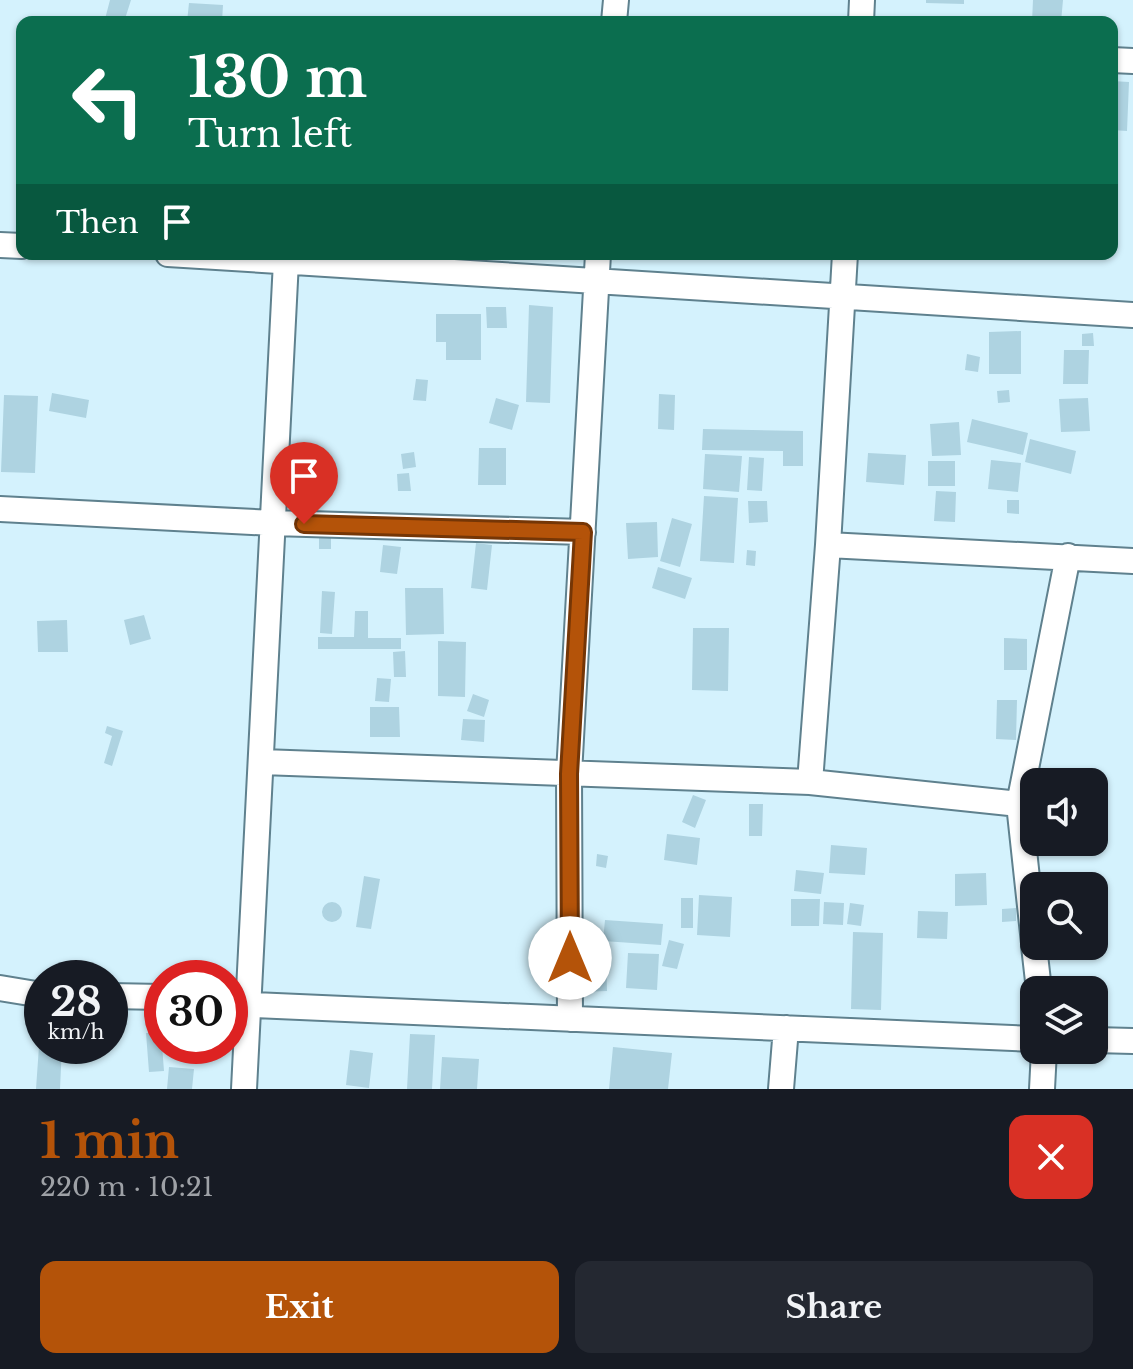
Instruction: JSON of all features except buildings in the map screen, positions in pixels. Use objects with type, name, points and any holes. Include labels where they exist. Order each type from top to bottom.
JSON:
[{"type":"street","points":[[269,260],[1133,315]]},
{"type":"street","points":[[570,1019],[569,774],[598,260]]},
{"type":"street","points":[[810,782],[845,260]]},
{"type":"street","points":[[244,960],[262,762],[286,261]]},
{"type":"street","points":[[0,509],[273,523],[583,532]]},
{"type":"street","points":[[828,545],[1133,561]]},
{"type":"street","points":[[1026,872],[1019,804],[1068,556]]},
{"type":"street","points":[[262,762],[810,782],[1019,804]]},
{"type":"street","points":[[0,988],[24,992]]},
{"type":"street","points":[[248,1005],[1020,1038]]},
{"type":"street","points":[[781,1089],[786,1028]]},
{"type":"street","points":[[1108,1040],[1133,1041]]},
{"type":"street","points":[[243,1064],[244,1089]]},
{"type":"street","points":[[1042,1089],[1043,1064]]},
{"type":"route","points":[[304,524],[583,532],[569,774],[570,958]]}]
